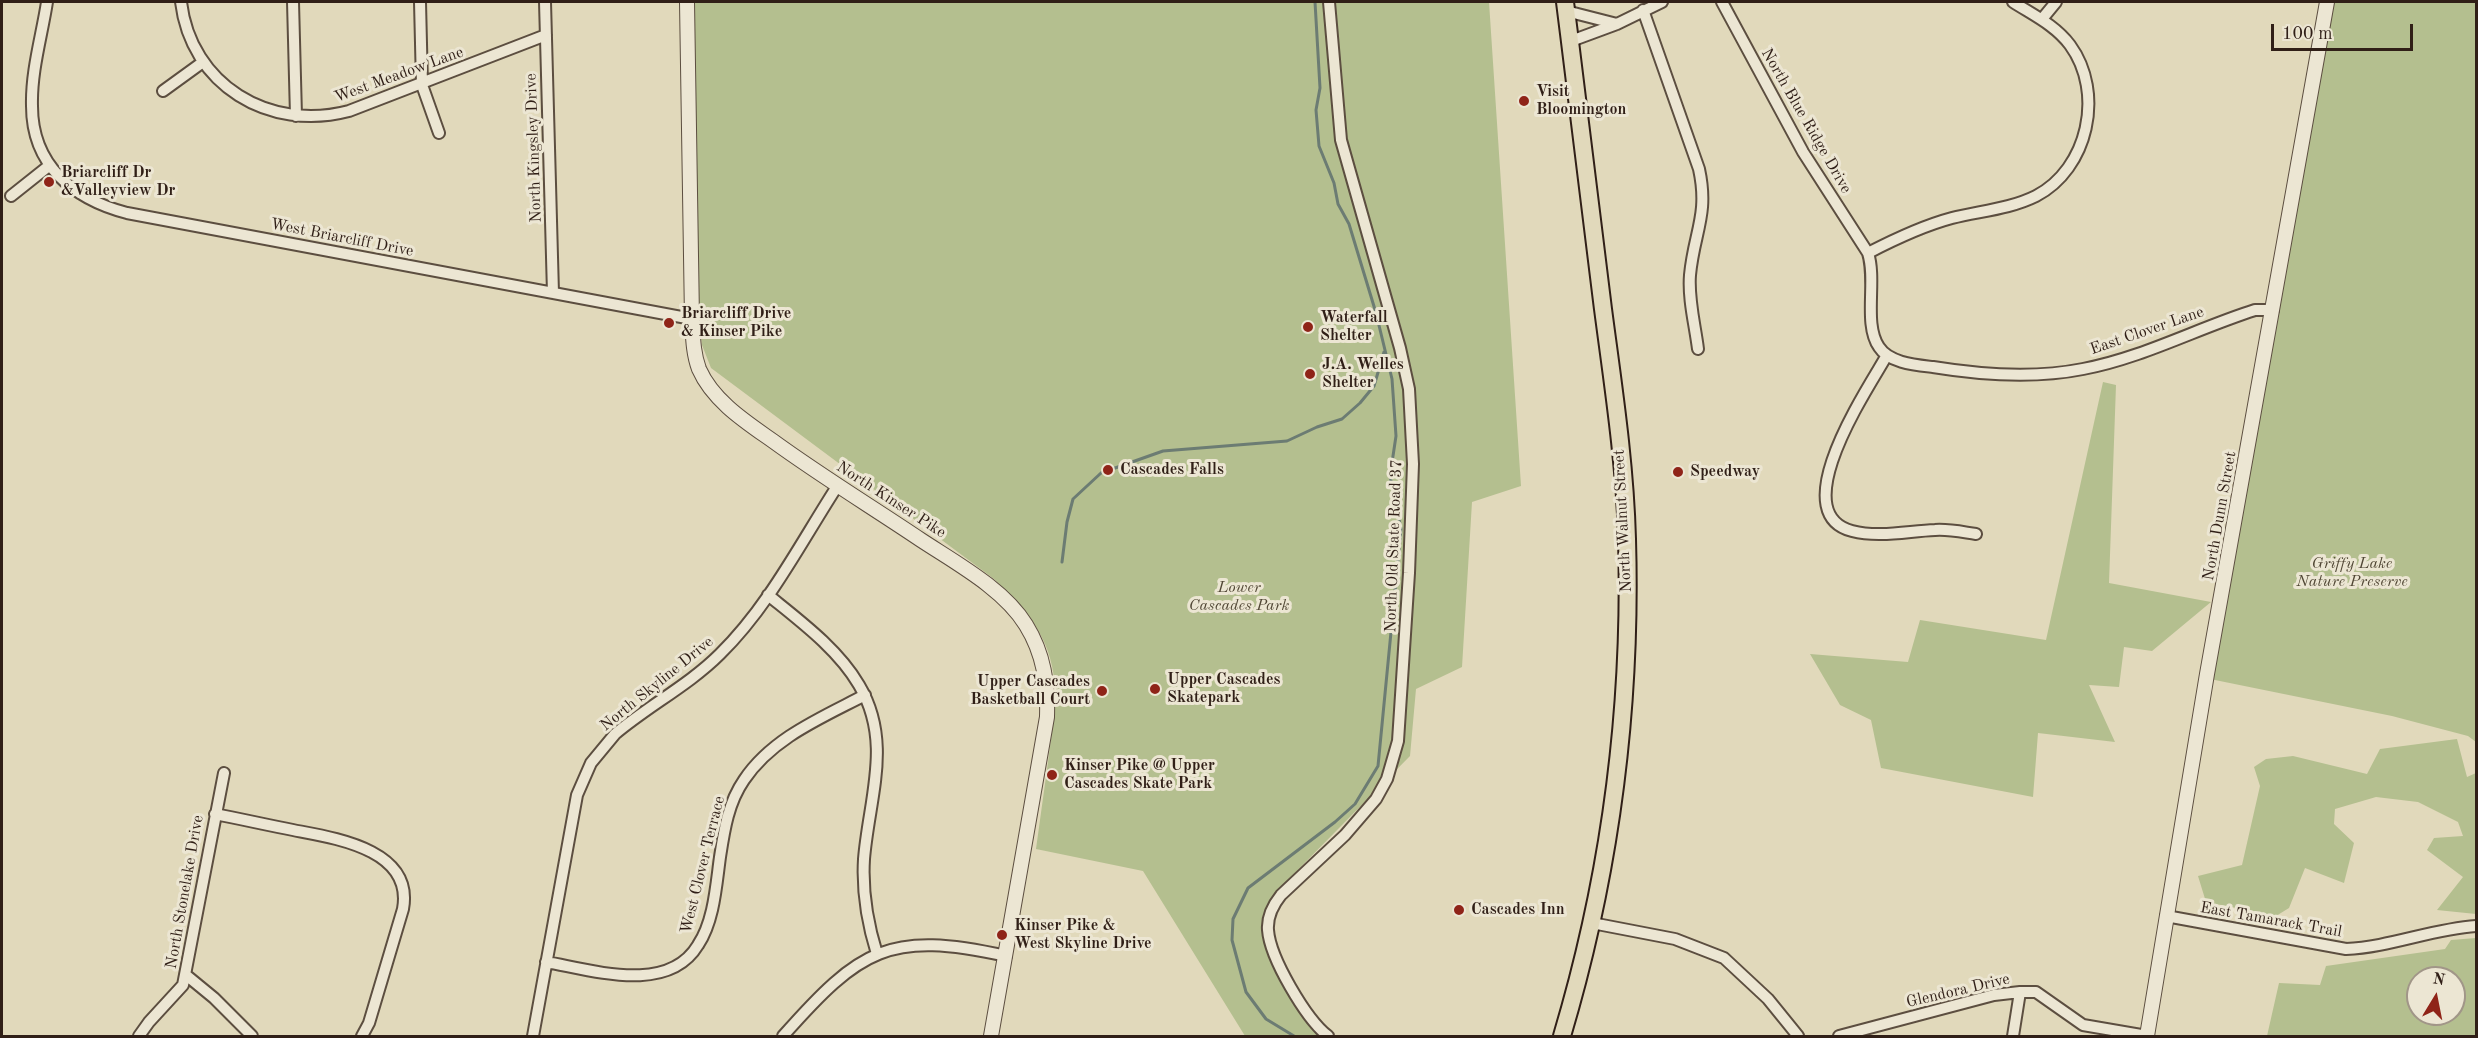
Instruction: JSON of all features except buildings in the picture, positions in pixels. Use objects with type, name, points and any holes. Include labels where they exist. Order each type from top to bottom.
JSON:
[{"type":"main road","name":"North Walnut Street","points":[[1562,1036],[1573,1002],[1606,856],[1622,729],[1627,639],[1627,537],[1618,427],[1565,6]]},
{"type":"street","name":"West Briarcliff Drive","points":[[47,2],[32,108],[36,136],[58,176],[83,196],[116,210],[692,320]]},
{"type":"street","name":"West Meadow Lane","points":[[181,2],[191,41],[203,62],[235,93],[253,104],[296,117],[333,115],[422,85],[546,35]]},
{"type":"street","points":[[293,2],[296,117]]},
{"type":"street","points":[[420,2],[422,85],[439,133]]},
{"type":"street","name":"North Kingsley Drive","points":[[545,2],[553,293]]},
{"type":"street","name":"North Kinser Pike","points":[[687,2],[692,320],[693,341],[705,380],[716,394],[754,427],[963,567],[1005,600],[1026,625],[1042,658],[1047,690],[1047,717],[991,1036]]},
{"type":"street","name":"North Old State Road 37","points":[[1328,1036],[1311,1020],[1286,976],[1271,942],[1269,920],[1281,895],[1345,835],[1376,799],[1393,764],[1401,701],[1413,464],[1411,410],[1405,368],[1341,140],[1329,2]]},
{"type":"street","points":[[1570,41],[1617,24],[1662,2]]},
{"type":"street","name":"North Blue Ridge Drive","points":[[1722,2],[1803,152],[1868,253]]},
{"type":"street","points":[[1976,534],[1943,530],[1887,534],[1861,532],[1842,527],[1829,513],[1826,489],[1835,450],[1887,355],[1878,346],[1874,334],[1868,253],[1932,224],[2025,201],[2047,189],[2064,172],[2079,151],[2089,113],[2083,70],[2071,46],[2042,19],[2013,2]]},
{"type":"street","points":[[2042,19],[2056,2]]},
{"type":"street","name":"North Dunn Street","points":[[2147,1036],[2326,2]]},
{"type":"street","points":[[1565,6],[1617,24]]},
{"type":"street","points":[[1643,10],[1699,169],[1703,187],[1702,218],[1690,278],[1698,349]]},
{"type":"street","points":[[163,91],[203,62]]},
{"type":"street","points":[[11,196],[50,165]]},
{"type":"street","name":"East Clover Lane","points":[[1887,355],[1910,363],[1971,372],[2025,375],[2062,372],[2109,362],[2255,310],[2273,310]]},
{"type":"street","name":"North Skyline Drive","points":[[533,1036],[573,808],[591,763],[603,747],[629,722],[698,673],[718,656],[747,624],[838,485]]},
{"type":"street","points":[[768,595],[811,631],[858,682],[876,726],[878,749],[864,858],[863,890],[866,914],[877,954]]},
{"type":"street","name":"West Clover Terrace","points":[[546,962],[635,976],[659,973],[682,963],[698,946],[708,922],[727,819],[742,782],[760,759],[783,740],[865,695]]},
{"type":"street","name":"North Stonelake Drive","points":[[139,1036],[183,985],[224,773]]},
{"type":"street","points":[[215,814],[360,844],[383,860],[400,877],[405,893],[403,909],[367,1034]]},
{"type":"street","name":"East Tamarack Trail","points":[[2166,916],[2346,949],[2368,948],[2438,931],[2476,926]]},
{"type":"street","points":[[1592,923],[1675,939],[1724,958],[1768,999],[1798,1036]]},
{"type":"street","points":[[783,1036],[837,980],[862,961],[877,954],[900,947],[931,944],[973,948],[1006,956]]},
{"type":"street","points":[[186,975],[214,998],[252,1036]]},
{"type":"street","points":[[2013,1036],[2020,992]]},
{"type":"street","name":"Glendora Drive","points":[[1839,1036],[1994,995],[2020,992],[2042,995],[2083,1025],[2147,1036]]},
{"type":"green space","name":"Lower Cascades Park","points":[[694,2],[1489,2],[1521,486],[1472,502],[1462,667],[1416,689],[1410,756],[1276,892],[1269,902],[1264,923],[1302,1012],[1321,1036],[1245,1036],[1143,871],[1036,849],[1052,732],[1055,688],[1045,644],[1029,617],[994,579],[711,368],[702,345],[699,316]]},
{"type":"green space","name":"Griffy Lake Nature Preserve","points":[[2326,2],[2476,2],[2476,742],[2468,736],[2392,716],[2210,679]]},
{"type":"green space","points":[[2103,382],[2116,385],[2109,583],[2211,602],[2152,651],[2124,647],[2119,687],[2089,685],[2115,742],[2038,733],[2033,797],[1881,768],[1871,720],[1840,705],[1810,654],[1908,662],[1920,620],[2046,640]]},
{"type":"green space","points":[[2457,739],[2467,777],[2476,773],[2476,914],[2437,910],[2463,877],[2427,850],[2434,838],[2463,836],[2458,822],[2418,802],[2376,797],[2335,809],[2334,824],[2354,843],[2344,883],[2305,868],[2289,908],[2276,916],[2206,902],[2198,876],[2242,865],[2260,786],[2254,767],[2266,759],[2293,756],[2367,774],[2380,749]]},
{"type":"green space","points":[[2476,938],[2476,1036],[2267,1036],[2279,983],[2320,985],[2326,966],[2445,949],[2451,940]]},
{"type":"waterway","points":[[1294,1036],[1266,1019],[1246,992],[1232,940],[1233,919],[1248,888],[1335,822],[1355,804],[1378,766],[1401,529],[1390,476],[1396,436],[1392,379],[1376,313],[1349,224],[1338,204],[1334,183],[1319,146],[1316,110],[1320,88],[1315,2]]},
{"type":"waterway","points":[[1062,562],[1067,522],[1073,499],[1101,473],[1163,451],[1287,441],[1317,427],[1342,419],[1374,386],[1384,352]]},
{"type":"place","name":"Visit Bloomington","points":[[1524,101]]},
{"type":"place","name":"Briarcliff Dr &Valleyview Dr","points":[[49,182]]},
{"type":"place","name":"Briarcliff Drive & Kinser Pike","points":[[669,323]]},
{"type":"place","name":"Waterfall Shelter","points":[[1308,327]]},
{"type":"place","name":"J.A. Welles Shelter","points":[[1310,374]]},
{"type":"place","name":"Cascades Falls","points":[[1108,470]]},
{"type":"place","name":"Speedway","points":[[1678,472]]},
{"type":"place","name":"Upper Cascades Skatepark","points":[[1155,689]]},
{"type":"place","name":"Upper Cascades Basketball Court","points":[[1102,691]]},
{"type":"place","name":"Kinser Pike @ Upper Cascades Skate Park","points":[[1052,775]]},
{"type":"place","name":"Cascades Inn","points":[[1459,910]]},
{"type":"place","name":"Kinser Pike & West Skyline Drive","points":[[1002,935]]}]
